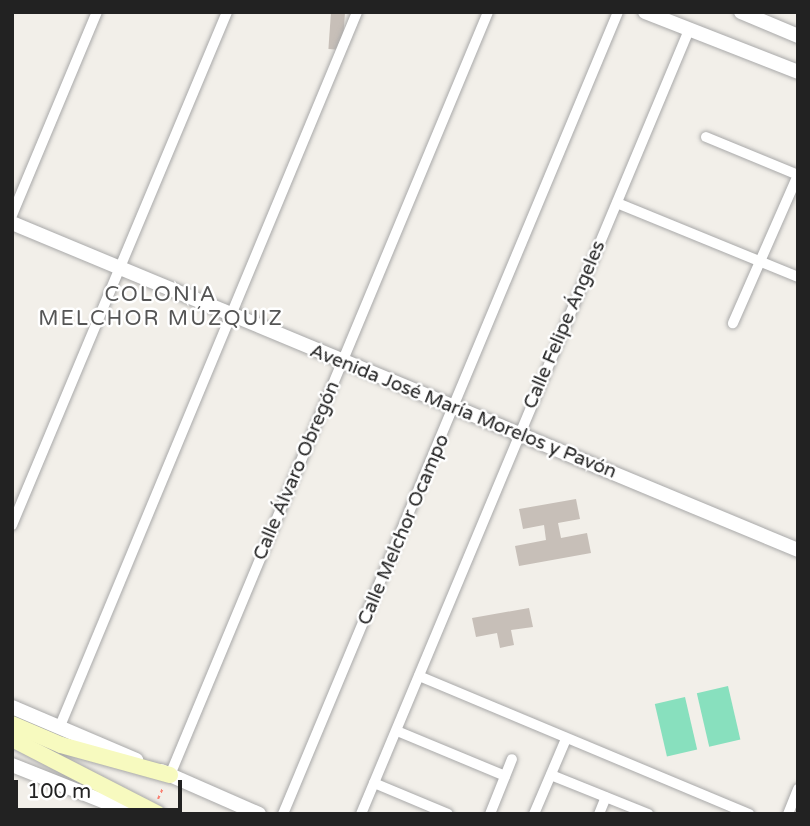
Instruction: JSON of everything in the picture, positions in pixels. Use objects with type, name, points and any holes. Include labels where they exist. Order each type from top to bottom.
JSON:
[{"type":"main road","points":[[12,724],[155,811]]},
{"type":"main road","points":[[12,739],[170,775]]},
{"type":"street","points":[[12,215],[97,12]]},
{"type":"street","points":[[12,525],[227,12]]},
{"type":"street","points":[[60,726],[357,12]]},
{"type":"street","name":"Calle Álvaro Obregón","points":[[170,775],[488,12]]},
{"type":"street","name":"Calle Melchor Ocampo","points":[[283,814],[457,408],[618,12]]},
{"type":"street","points":[[645,12],[798,72]]},
{"type":"street","points":[[741,12],[775,19],[798,36]]},
{"type":"street","name":"Calle Felipe Ángeles","points":[[361,814],[689,30]]},
{"type":"street","points":[[706,137],[798,175],[762,263],[733,323]]},
{"type":"street","points":[[617,202],[798,277]]},
{"type":"street","name":"Avenida José María Morelos y Pavón","points":[[12,223],[231,317],[798,551]]},
{"type":"street","points":[[419,676],[749,814]]},
{"type":"street","points":[[12,707],[259,814]]},
{"type":"street","points":[[397,731],[505,776]]},
{"type":"street","points":[[534,814],[566,739]]},
{"type":"street","points":[[490,814],[512,759]]},
{"type":"street","points":[[12,765],[135,814]]},
{"type":"street","points":[[551,775],[648,814]]},
{"type":"street","points":[[374,783],[448,814]]},
{"type":"street","points":[[788,814],[798,789]]},
{"type":"street","points":[[599,814],[606,797]]},
{"type":"path","points":[[155,811],[170,775]]},
{"type":"green space","points":[[728,686],[740,740],[709,747],[697,693]]},
{"type":"green space","points":[[685,697],[697,750],[667,757],[655,704]]},
{"type":"building","points":[[331,12],[345,13],[342,50],[328,49]]},
{"type":"building","points":[[576,499],[580,519],[558,523],[561,538],[587,533],[591,553],[519,566],[515,546],[546,540],[544,525],[523,529],[519,509]]},
{"type":"building","points":[[529,608],[533,627],[511,630],[514,645],[500,648],[497,633],[476,637],[472,618]]},
{"type":"district","name":"COLONIA MELCHOR MÚZQUIZ","points":[[161,307]]}]
